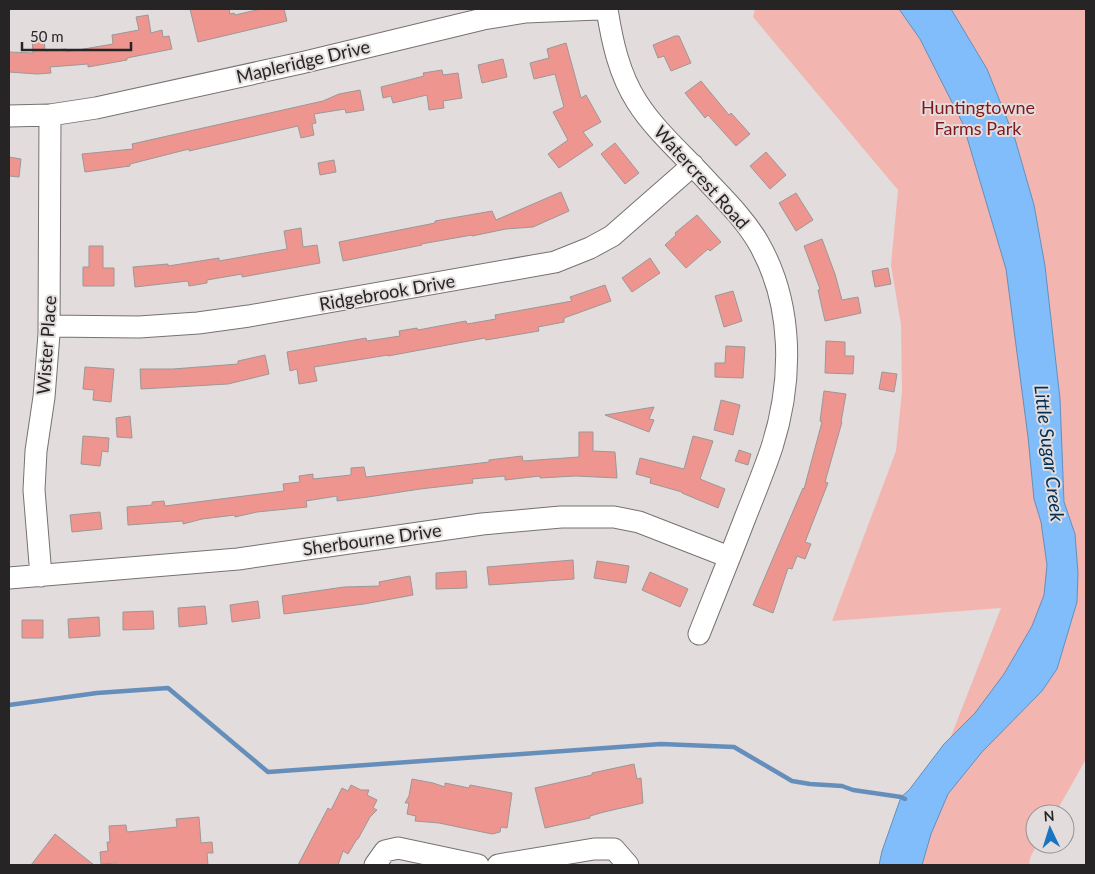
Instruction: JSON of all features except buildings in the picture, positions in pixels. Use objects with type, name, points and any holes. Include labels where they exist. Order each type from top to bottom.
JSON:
[{"type":"street","name":"Mapleridge Drive","points":[[9,116],[50,114],[96,108],[484,19],[526,12],[598,9]]},
{"type":"street","name":"Watercrest Road","points":[[607,9],[618,60],[637,102],[651,121],[742,219],[758,242],[771,271],[781,302],[786,334],[786,380],[773,445],[699,634]]},
{"type":"street","name":"Wister Place","points":[[41,576],[34,490],[36,451],[44,398],[49,326],[50,114]]},
{"type":"street","name":"Ridgebrook Drive","points":[[49,326],[139,327],[198,323],[555,262],[590,248],[612,236],[693,165]]},
{"type":"street","name":"Sherbourne Drive","points":[[9,578],[238,559],[482,524],[569,517],[614,517],[638,522],[730,557]]},
{"type":"street","points":[[375,865],[385,851],[398,848],[491,865],[594,849],[614,849],[628,865]]},
{"type":"green space","name":"Huntingtowne Farms Park","points":[[755,9],[1086,9],[1086,759],[1061,804],[1025,804],[1025,854],[1032,854],[1029,865],[911,865],[950,739],[1001,608],[832,621],[896,451],[902,391],[901,325],[891,265],[898,190],[753,17]]},
{"type":"water","name":"Little Sugar Creek","points":[[899,9],[951,9],[987,69],[1015,139],[1034,205],[1045,266],[1060,399],[1064,502],[1075,534],[1078,573],[1077,602],[1057,669],[1042,691],[982,752],[948,794],[931,834],[922,865],[879,865],[901,797],[909,790],[944,744],[975,713],[1004,674],[1032,626],[1044,595],[1047,565],[1041,522],[1034,499],[1028,437],[1006,269],[963,124],[920,39]]},
{"type":"waterway","points":[[9,705],[97,693],[168,688],[268,772],[661,744],[734,747],[792,781],[842,786],[853,790],[905,799]]}]
